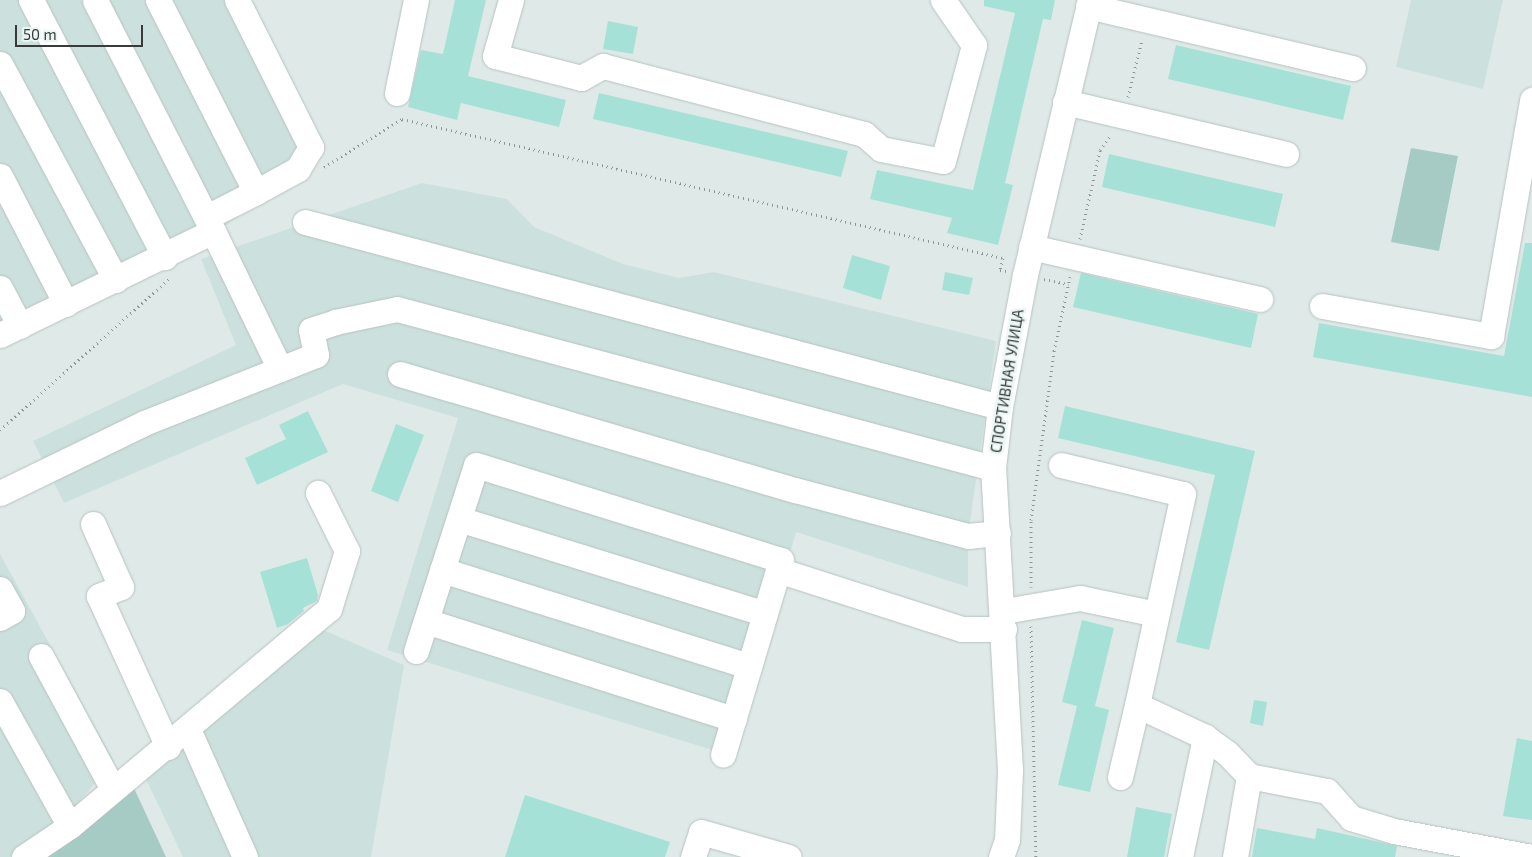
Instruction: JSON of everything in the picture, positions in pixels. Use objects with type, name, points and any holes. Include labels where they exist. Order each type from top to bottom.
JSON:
[{"type":"street","points":[[31,0],[171,264]]},
{"type":"street","points":[[95,0],[210,224],[280,369]]},
{"type":"street","points":[[158,0],[256,192]]},
{"type":"street","points":[[0,288],[10,330],[116,280],[171,264],[210,224],[256,192],[298,169],[311,147],[237,0]]},
{"type":"street","points":[[397,93],[416,0]]},
{"type":"street","points":[[510,0],[495,56],[581,78],[603,66],[864,134],[882,149],[943,162],[974,45],[943,0]]},
{"type":"street","points":[[1089,3],[1147,20],[1352,68]]},
{"type":"street","name":"СПОРТИВНАЯ УЛИЦА","points":[[1001,857],[1007,840],[1010,770],[1004,620],[993,468],[1000,407],[1025,275],[1089,3]]},
{"type":"street","points":[[0,64],[116,280]]},
{"type":"street","points":[[1322,306],[1491,336],[1522,219],[1532,100]]},
{"type":"street","points":[[1065,102],[1286,154]]},
{"type":"street","points":[[0,176],[66,304]]},
{"type":"street","points":[[305,222],[1000,407]]},
{"type":"street","points":[[1031,247],[1260,299]]},
{"type":"street","points":[[0,493],[144,423],[316,355],[311,330],[336,322],[397,309],[993,468]]},
{"type":"street","points":[[400,374],[795,490],[968,536],[998,533]]},
{"type":"street","points":[[416,651],[476,465],[781,560],[723,755]]},
{"type":"street","points":[[1061,465],[1184,494],[1120,777]]},
{"type":"street","points":[[24,857],[70,826],[168,747],[268,659],[329,609],[347,551],[318,493]]},
{"type":"street","points":[[459,519],[765,614]]},
{"type":"street","points":[[93,524],[121,587],[99,596],[168,747]]},
{"type":"street","points":[[442,570],[749,666]]},
{"type":"street","points":[[778,570],[962,629],[1004,620],[1031,607],[1080,598],[1156,614]]},
{"type":"street","points":[[0,589],[12,611],[0,618]]},
{"type":"street","points":[[426,621],[734,719]]},
{"type":"street","points":[[41,656],[113,790]]},
{"type":"street","points":[[0,701],[70,826]]},
{"type":"street","points":[[1137,705],[1204,736],[1227,753],[1249,776],[1327,791],[1351,818],[1394,831],[1532,857]]},
{"type":"street","points":[[188,728],[245,857]]},
{"type":"street","points":[[1180,857],[1204,736]]},
{"type":"street","points":[[1235,857],[1249,776]]},
{"type":"street","points":[[693,857],[701,832],[789,857]]},
{"type":"path","points":[[1036,857],[1031,520],[1054,351],[1068,284],[1076,257],[1100,150],[1123,115],[1147,20]]},
{"type":"path","points":[[315,173],[402,119],[1003,258],[1000,270],[1068,284]]},
{"type":"path","points":[[0,430],[171,264]]},
{"type":"shaded area","points":[[0,0],[225,0],[310,166],[202,242],[0,341]]},
{"type":"shaded area","points":[[1411,0],[1503,0],[1483,89],[1396,67]]},
{"type":"shaded area","points":[[422,183],[507,199],[534,227],[623,264],[679,278],[714,272],[996,341],[968,536],[968,587],[796,532],[732,756],[387,650],[458,418],[343,384],[64,503],[33,441],[236,345],[201,259]]},
{"type":"shaded area","points":[[0,554],[114,761],[50,836],[10,857],[0,857]]},
{"type":"shaded area","points":[[314,626],[404,665],[371,857],[183,857],[144,775]]},
{"type":"green space","points":[[1411,148],[1458,156],[1439,251],[1391,242]]},
{"type":"green space","points":[[133,786],[166,857],[46,857]]},
{"type":"building","points":[[455,0],[486,0],[468,76],[566,100],[559,127],[461,103],[457,120],[408,107],[421,50],[443,54]]},
{"type":"building","points":[[984,0],[1055,0],[1051,20],[1043,19],[1005,183],[1013,185],[998,245],[947,233],[952,218],[870,199],[877,170],[973,190],[1015,13],[984,6]]},
{"type":"building","points":[[608,21],[638,27],[633,54],[603,49]]},
{"type":"building","points":[[1176,45],[1351,86],[1343,120],[1168,79]]},
{"type":"building","points":[[599,93],[848,151],[841,177],[593,119]]},
{"type":"building","points":[[1109,154],[1283,194],[1275,227],[1102,187]]},
{"type":"building","points":[[1525,243],[1532,243],[1532,397],[1313,357],[1319,323],[1504,356]]},
{"type":"building","points":[[852,255],[890,266],[881,300],[843,288]]},
{"type":"building","points":[[945,272],[973,278],[969,295],[942,290]]},
{"type":"building","points":[[1081,273],[1258,314],[1251,348],[1073,307]]},
{"type":"building","points":[[1065,406],[1255,451],[1209,650],[1176,642],[1215,475],[1058,438]]},
{"type":"building","points":[[308,411],[328,452],[257,485],[245,458],[286,439],[279,425]]},
{"type":"building","points":[[396,424],[424,435],[398,502],[371,491]]},
{"type":"building","points":[[307,558],[318,595],[317,601],[303,608],[304,611],[288,624],[277,628],[260,572]]},
{"type":"building","points":[[1082,620],[1114,628],[1095,706],[1109,710],[1090,792],[1058,785],[1077,706],[1062,702]]},
{"type":"building","points":[[1254,700],[1267,702],[1263,726],[1250,723]]},
{"type":"building","points":[[1517,738],[1532,741],[1532,820],[1503,816]]},
{"type":"building","points":[[525,795],[670,842],[665,857],[505,857]]},
{"type":"building","points":[[1136,807],[1172,814],[1164,857],[1127,857]]},
{"type":"building","points":[[1257,828],[1315,839],[1317,828],[1397,846],[1395,857],[1252,857]]}]
